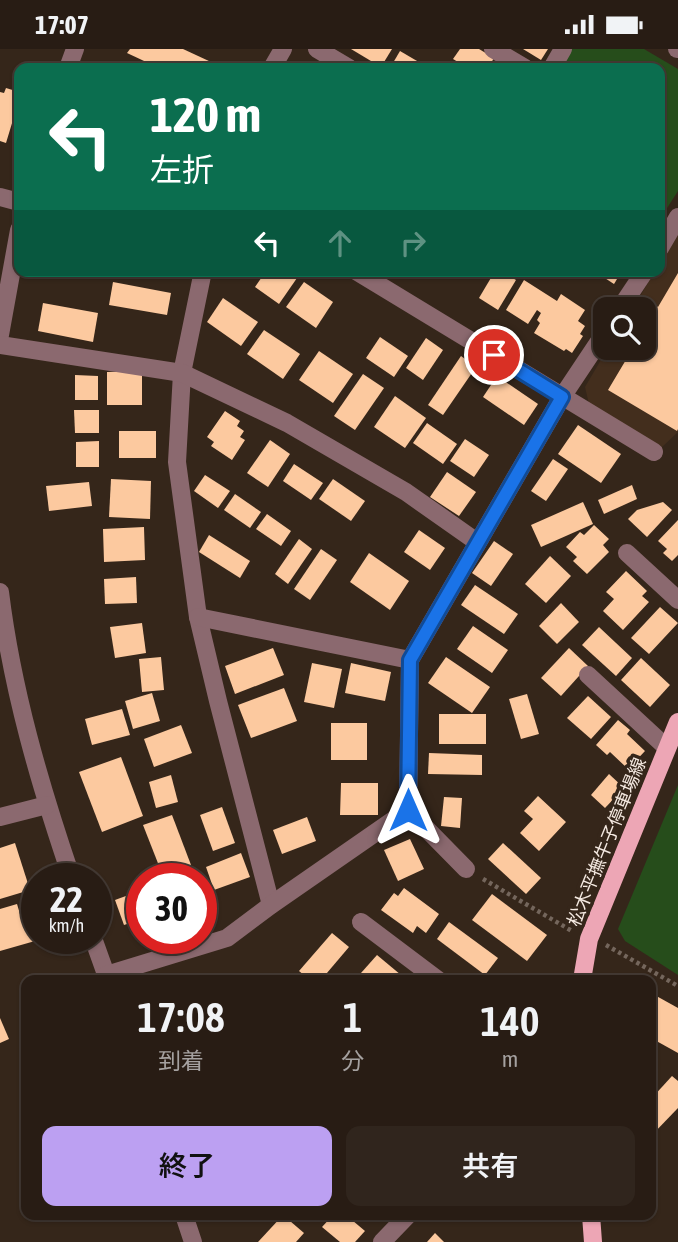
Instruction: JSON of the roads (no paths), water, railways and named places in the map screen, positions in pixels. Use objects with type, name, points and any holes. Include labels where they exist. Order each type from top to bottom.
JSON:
[{"type":"main road","name":"松木平撫牛子停車場線","points":[[583,975],[589,939],[678,722]]},
{"type":"main road","points":[[591,1220],[593,1242]]},
{"type":"street","points":[[317,49],[341,63]]},
{"type":"street","points":[[493,49],[517,63]]},
{"type":"street","points":[[665,239],[678,217]]},
{"type":"street","points":[[0,335],[14,258]]},
{"type":"street","points":[[201,277],[182,373],[177,462],[198,617],[271,905]]},
{"type":"street","points":[[366,277],[654,452]]},
{"type":"street","points":[[628,297],[641,277]]},
{"type":"street","points":[[0,345],[182,373],[287,423],[406,492],[477,542]]},
{"type":"street","points":[[466,869],[408,810],[410,660],[562,397],[593,350]]},
{"type":"street","points":[[627,553],[678,600]]},
{"type":"street","points":[[0,592],[7,650],[47,805],[67,863]]},
{"type":"street","points":[[198,617],[410,660]]},
{"type":"street","points":[[588,675],[667,748]]},
{"type":"street","points":[[0,817],[47,805]]},
{"type":"street","points":[[113,975],[227,938],[408,810]]},
{"type":"street","points":[[361,922],[431,975]]},
{"type":"street","points":[[99,954],[106,975]]},
{"type":"street","points":[[186,1220],[193,1242]]},
{"type":"street","points":[[382,1242],[403,1220]]}]
